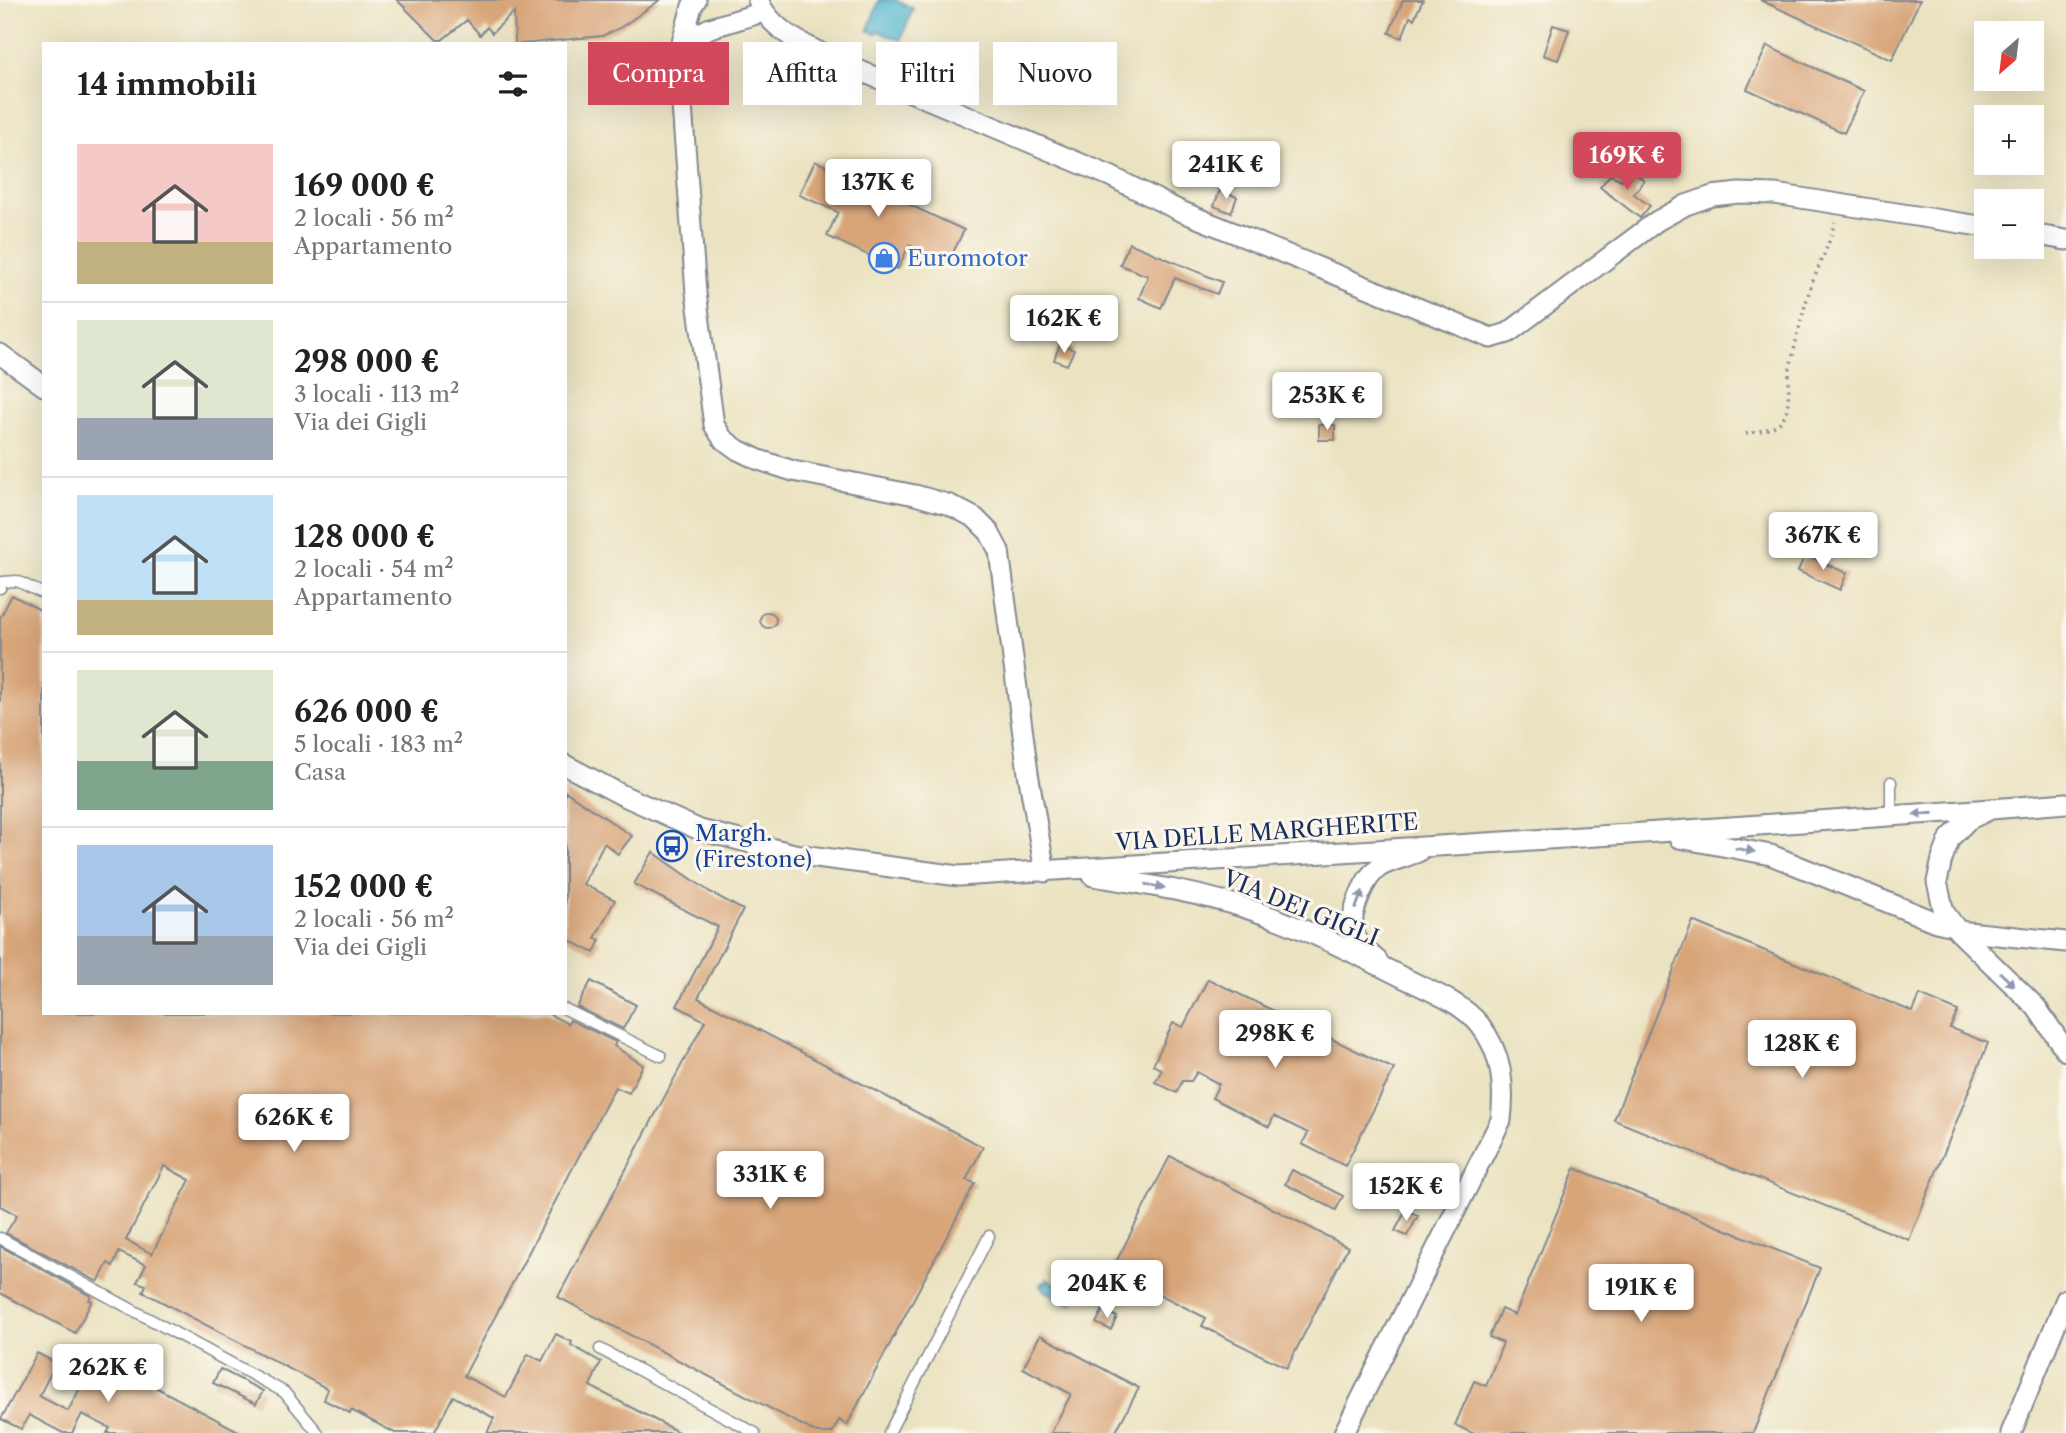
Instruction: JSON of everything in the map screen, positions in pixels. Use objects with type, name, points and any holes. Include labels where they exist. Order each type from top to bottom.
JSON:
[{"type":"street","points":[[682,42],[696,0]]},
{"type":"street","points":[[682,42],[760,6],[788,36],[832,59],[1111,176],[1178,210],[1491,338],[1508,333],[1657,221],[1686,205],[1712,196],[1739,193],[1775,194],[1974,225]]},
{"type":"street","points":[[682,105],[696,293],[714,425],[723,439],[759,460],[793,471],[915,495],[950,505],[975,518],[989,532],[999,551],[1028,773],[1054,871]]},
{"type":"street","points":[[2044,236],[2066,240]]},
{"type":"street","points":[[0,354],[42,385]]},
{"type":"street","name":"VIA DELLE MARGHERITE","points":[[567,766],[622,795],[700,830],[794,854],[959,876],[1629,834],[2066,803]]},
{"type":"street","name":"VIA DELLE MARGHERITE","points":[[1956,928],[1944,912],[1937,882],[1942,859],[1950,838],[1968,820],[1991,809]]},
{"type":"street","points":[[1629,834],[1682,839],[1771,855],[1956,928],[2066,942]]},
{"type":"street","name":"VIA DEI GIGLI","points":[[1395,973],[1366,951],[1353,932],[1353,914],[1359,896],[1379,866],[1430,846]]},
{"type":"street","name":"VIA DEI GIGLI","points":[[1054,871],[1194,893],[1241,906],[1395,973],[1466,1010],[1481,1026],[1495,1048],[1502,1071],[1504,1095],[1501,1120],[1344,1433]]},
{"type":"street","points":[[1956,928],[2036,1007],[2066,1051]]},
{"type":"street","points":[[2011,1433],[2066,1299]]},
{"type":"lane","points":[[0,588],[3,582],[17,581],[42,593]]},
{"type":"lane","points":[[1891,782],[1891,816]]},
{"type":"lane","points":[[567,1010],[661,1056]]},
{"type":"lane","points":[[889,1433],[989,1236]]},
{"type":"lane","points":[[0,1238],[284,1392],[318,1433]]},
{"type":"lane","points":[[600,1349],[755,1433]]},
{"type":"path","points":[[1746,434],[1781,423],[1786,411],[1789,375],[1796,344],[1814,278],[1828,250],[1839,204]]},
{"type":"water","points":[[879,0],[895,0],[913,8],[901,40],[868,30]]},
{"type":"water","points":[[1047,1279],[1073,1289],[1072,1292],[1076,1294],[1071,1304],[1043,1290],[1040,1286],[1042,1282],[1046,1283]]},
{"type":"building","points":[[397,0],[660,0],[620,28],[602,36],[515,42],[514,12],[492,33],[487,27],[480,35],[467,20],[442,40],[437,40]]},
{"type":"building","points":[[1403,0],[1423,0],[1414,19],[1410,17],[1402,38],[1389,33]]},
{"type":"building","points":[[1760,0],[1920,0],[1892,60]]},
{"type":"building","points":[[1553,25],[1569,30],[1558,60],[1543,55]]},
{"type":"building","points":[[1767,46],[1864,91],[1844,133],[1747,89]]},
{"type":"building","points":[[815,161],[964,230],[948,263],[909,245],[898,269],[827,236],[838,212],[799,195]]},
{"type":"building","points":[[1631,170],[1644,180],[1634,194],[1650,206],[1640,218],[1600,187],[1610,175],[1622,180]]},
{"type":"building","points":[[1220,190],[1237,197],[1231,213],[1214,206]]},
{"type":"building","points":[[1129,243],[1222,282],[1217,294],[1175,278],[1161,308],[1139,298],[1148,276],[1120,265]]},
{"type":"building","points":[[1060,344],[1074,350],[1067,365],[1054,360]]},
{"type":"building","points":[[1319,425],[1335,425],[1335,440],[1319,440]]},
{"type":"building","points":[[1805,555],[1847,573],[1840,590],[1798,571]]},
{"type":"building","points":[[12,595],[42,611],[42,1015],[551,1015],[568,1024],[570,1020],[616,1042],[614,1046],[643,1065],[629,1093],[615,1087],[464,1376],[506,1397],[528,1354],[542,1361],[556,1334],[601,1362],[590,1386],[680,1433],[487,1433],[494,1418],[453,1396],[434,1433],[395,1433],[351,1410],[350,1413],[324,1400],[328,1389],[143,1292],[146,1285],[137,1282],[146,1265],[119,1252],[113,1266],[108,1263],[98,1282],[6,1233],[17,1215],[0,1206],[0,618]],"holes":[[[164,1166],[190,1180],[152,1254],[126,1240]]]},
{"type":"building","points":[[765,612],[771,612],[776,620],[774,626],[765,628],[760,623],[760,617]]},
{"type":"building","points":[[567,792],[632,836],[618,854],[604,843],[583,884],[615,900],[595,938],[600,940],[594,953],[567,939]]},
{"type":"building","points":[[653,852],[710,892],[743,910],[698,998],[983,1147],[966,1180],[975,1183],[847,1425],[839,1420],[832,1433],[817,1433],[558,1297],[705,1021],[677,1006],[718,927],[634,884]]},
{"type":"building","points":[[1693,921],[1913,1012],[1920,995],[1958,1011],[1950,1028],[1988,1043],[1909,1240],[1614,1120]]},
{"type":"building","points":[[1208,979],[1394,1069],[1345,1166],[1302,1144],[1308,1133],[1274,1116],[1269,1127],[1212,1098],[1219,1084],[1197,1072],[1191,1081],[1182,1081],[1177,1093],[1155,1082],[1162,1070],[1153,1065],[1173,1023],[1183,1027]]},
{"type":"building","points":[[591,981],[636,1005],[623,1029],[577,1007]]},
{"type":"building","points":[[1170,1156],[1348,1247],[1287,1368],[1202,1326],[1206,1318],[1112,1270]]},
{"type":"building","points":[[1575,1168],[1820,1268],[1753,1433],[1472,1433],[1455,1425],[1474,1381],[1486,1386],[1503,1343],[1489,1337],[1501,1309],[1515,1315]]},
{"type":"building","points":[[1292,1170],[1343,1196],[1336,1210],[1285,1184]]},
{"type":"building","points":[[1406,1210],[1418,1216],[1407,1236],[1395,1231]]},
{"type":"building","points":[[0,1246],[91,1296],[89,1300],[92,1301],[75,1333],[0,1293]]},
{"type":"building","points":[[1103,1310],[1117,1317],[1111,1330],[1096,1323]]},
{"type":"building","points":[[1040,1335],[1139,1388],[1115,1433],[1051,1433],[1071,1394],[1023,1368]]},
{"type":"building","points":[[37,1353],[56,1363],[39,1396],[68,1411],[97,1356],[242,1433],[107,1433],[110,1428],[82,1414],[72,1433],[63,1433],[29,1415],[21,1429],[1,1419]]},
{"type":"building","points":[[220,1369],[263,1391],[256,1404],[213,1383]]},
{"type":"place","name":"Euromotor","points":[[884,258]]},
{"type":"place","name":"Margh. (Firestone)","points":[[672,846]]}]
